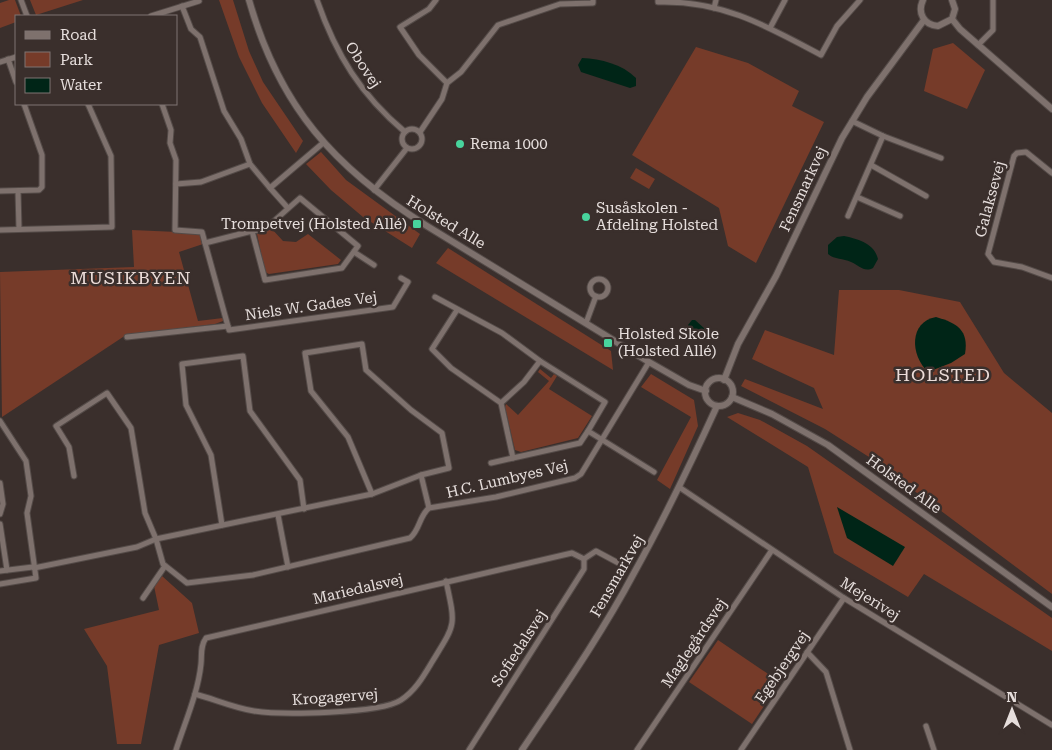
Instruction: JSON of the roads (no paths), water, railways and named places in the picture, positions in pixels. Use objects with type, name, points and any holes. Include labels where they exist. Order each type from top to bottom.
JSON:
[{"type":"street","points":[[21,0],[27,15]]},
{"type":"street","name":"Holsted Alle","points":[[249,0],[266,52],[296,108],[323,143],[354,174],[394,205],[649,362],[688,385],[706,391]]},
{"type":"street","name":"Obovej","points":[[318,0],[329,35],[350,72],[384,114],[405,132]]},
{"type":"street","points":[[436,0],[429,9],[400,28],[419,55],[447,83]]},
{"type":"street","points":[[420,132],[442,99],[447,83],[461,72],[498,26],[560,4],[593,3],[593,0]]},
{"type":"street","points":[[658,0],[658,2],[693,2],[752,20],[821,55],[837,26],[860,0]]},
{"type":"street","points":[[714,8],[716,0]]},
{"type":"street","points":[[770,28],[786,0]]},
{"type":"street","points":[[923,0],[920,11],[924,20],[938,26],[952,19],[955,9],[952,0]]},
{"type":"street","points":[[978,45],[992,30],[993,0]]},
{"type":"street","points":[[154,15],[199,1]]},
{"type":"street","points":[[182,6],[191,29],[200,37],[224,111],[241,139],[250,164],[287,207]]},
{"type":"street","points":[[952,19],[978,45],[1052,110]]},
{"type":"street","name":"Fensmarkvej","points":[[724,380],[738,344],[776,276],[829,162],[852,121],[924,20]]},
{"type":"street","points":[[0,62],[15,56]]},
{"type":"street","points":[[8,59],[15,79]]},
{"type":"street","points":[[0,191],[39,190],[43,185],[42,155],[24,105]]},
{"type":"street","points":[[0,230],[112,227],[111,156],[88,105]]},
{"type":"street","points":[[162,105],[171,130],[170,143],[176,160],[176,230],[202,232],[205,243],[252,231],[264,229],[287,207],[300,198],[358,246],[342,268],[265,280],[252,231]]},
{"type":"street","points":[[852,121],[883,136],[941,158]]},
{"type":"street","points":[[414,129],[420,132],[421,144],[416,148],[407,148],[402,141],[405,132],[414,129]]},
{"type":"street","points":[[848,216],[883,136]]},
{"type":"street","points":[[270,188],[323,143]]},
{"type":"street","points":[[374,190],[407,148]]},
{"type":"street","name":"Galaksevej","points":[[1052,173],[1026,152],[1017,153],[1014,156],[988,254],[994,262],[1022,267],[1052,278]]},
{"type":"street","points":[[176,184],[201,182],[250,164]]},
{"type":"street","points":[[871,165],[926,196]]},
{"type":"street","points":[[18,191],[19,229]]},
{"type":"street","points":[[857,197],[900,216]]},
{"type":"street","name":"Niels W. Gades Vej","points":[[205,243],[229,330],[393,307],[408,282],[401,278]]},
{"type":"street","points":[[354,252],[374,265]]},
{"type":"street","points":[[586,323],[596,296]]},
{"type":"street","name":"H.C. Lumbyes Vej","points":[[435,297],[502,333],[540,361],[605,402],[580,443],[491,463]]},
{"type":"street","points":[[457,310],[432,349],[451,368],[501,403],[524,382],[540,361]]},
{"type":"street","name":"Niels W. Gades Vej","points":[[127,338],[228,326]]},
{"type":"street","name":"H.C. Lumbyes Vej","points":[[0,571],[34,568],[137,547],[156,539],[372,494],[421,474],[450,468],[442,434],[428,420],[411,410],[366,370],[362,344],[305,352],[311,391],[348,437],[372,494]]},
{"type":"street","points":[[222,525],[211,455],[186,405],[182,364],[243,356],[250,410],[300,480],[304,509]]},
{"type":"street","name":"H.C. Lumbyes Vej","points":[[165,566],[187,583],[253,575],[410,538],[416,532],[423,512],[429,508],[496,497],[575,478],[581,474],[649,362]]},
{"type":"street","points":[[724,380],[732,388],[732,397],[726,404],[717,406],[710,402],[706,391],[712,381],[724,380]]},
{"type":"street","points":[[74,476],[69,447],[56,426],[107,393],[130,428],[145,513],[165,566],[143,598]]},
{"type":"street","name":"Holsted Alle","points":[[732,397],[772,414],[828,445],[1052,607]]},
{"type":"street","name":"H.C. Lumbyes Vej","points":[[501,403],[513,458]]},
{"type":"street","name":"Fensmarkvej","points":[[522,750],[572,676],[634,575],[680,487],[717,406]]},
{"type":"street","points":[[0,423],[26,461],[31,496],[27,513],[36,578],[0,584]]},
{"type":"street","points":[[588,431],[654,472]]},
{"type":"street","name":"H.C. Lumbyes Vej","points":[[421,474],[429,508]]},
{"type":"street","points":[[0,483],[3,504],[0,512]]},
{"type":"street","name":"Mejerivej","points":[[680,487],[844,598],[1052,725]]},
{"type":"street","points":[[278,515],[288,567]]},
{"type":"street","points":[[0,524],[7,570]]},
{"type":"street","name":"Maglegårdsvej","points":[[637,750],[772,550]]},
{"type":"street","name":"Mariedalsvej","points":[[176,750],[195,694],[201,667],[202,644],[206,638],[446,581],[572,554],[584,559],[596,551],[624,566]]},
{"type":"street","name":"Sofiedalsvej","points":[[469,750],[584,569],[584,559]]},
{"type":"street","name":"Krogagervej","points":[[195,694],[250,710],[272,714],[382,708],[399,702],[417,686],[452,631],[454,616],[446,581]]},
{"type":"street","name":"Egebjergvej","points":[[743,749],[844,598]]},
{"type":"street","points":[[807,652],[826,672],[850,750]]},
{"type":"street","points":[[926,726],[934,750]]},
{"type":"water","points":[[582,58],[604,61],[624,69],[636,78],[636,86],[630,88],[581,72],[578,65]]},
{"type":"water","points":[[844,236],[860,240],[873,249],[878,259],[873,268],[867,270],[828,254],[828,245],[837,237]]},
{"type":"water","points":[[936,317],[950,322],[960,329],[965,339],[965,354],[951,363],[928,372],[918,357],[915,340],[921,325],[927,320]]},
{"type":"water","points":[[692,320],[695,320],[705,329],[704,338],[701,341],[692,339],[688,325]]},
{"type":"water","points":[[837,507],[905,547],[893,566],[847,538]]},
{"type":"place","name":"Rema 1000","points":[[460,144]]},
{"type":"place","name":"Susåskolen - Afdeling Holsted","points":[[586,217]]},
{"type":"place","name":"Trompetvej (Holsted Allé)","points":[[417,224]]},
{"type":"place","name":"Holsted Skole (Holsted Allé)","points":[[608,343]]},
{"type":"district","name":"MUSIKBYEN","points":[[131,278]]},
{"type":"district","name":"HOLSTED","points":[[943,375]]}]
